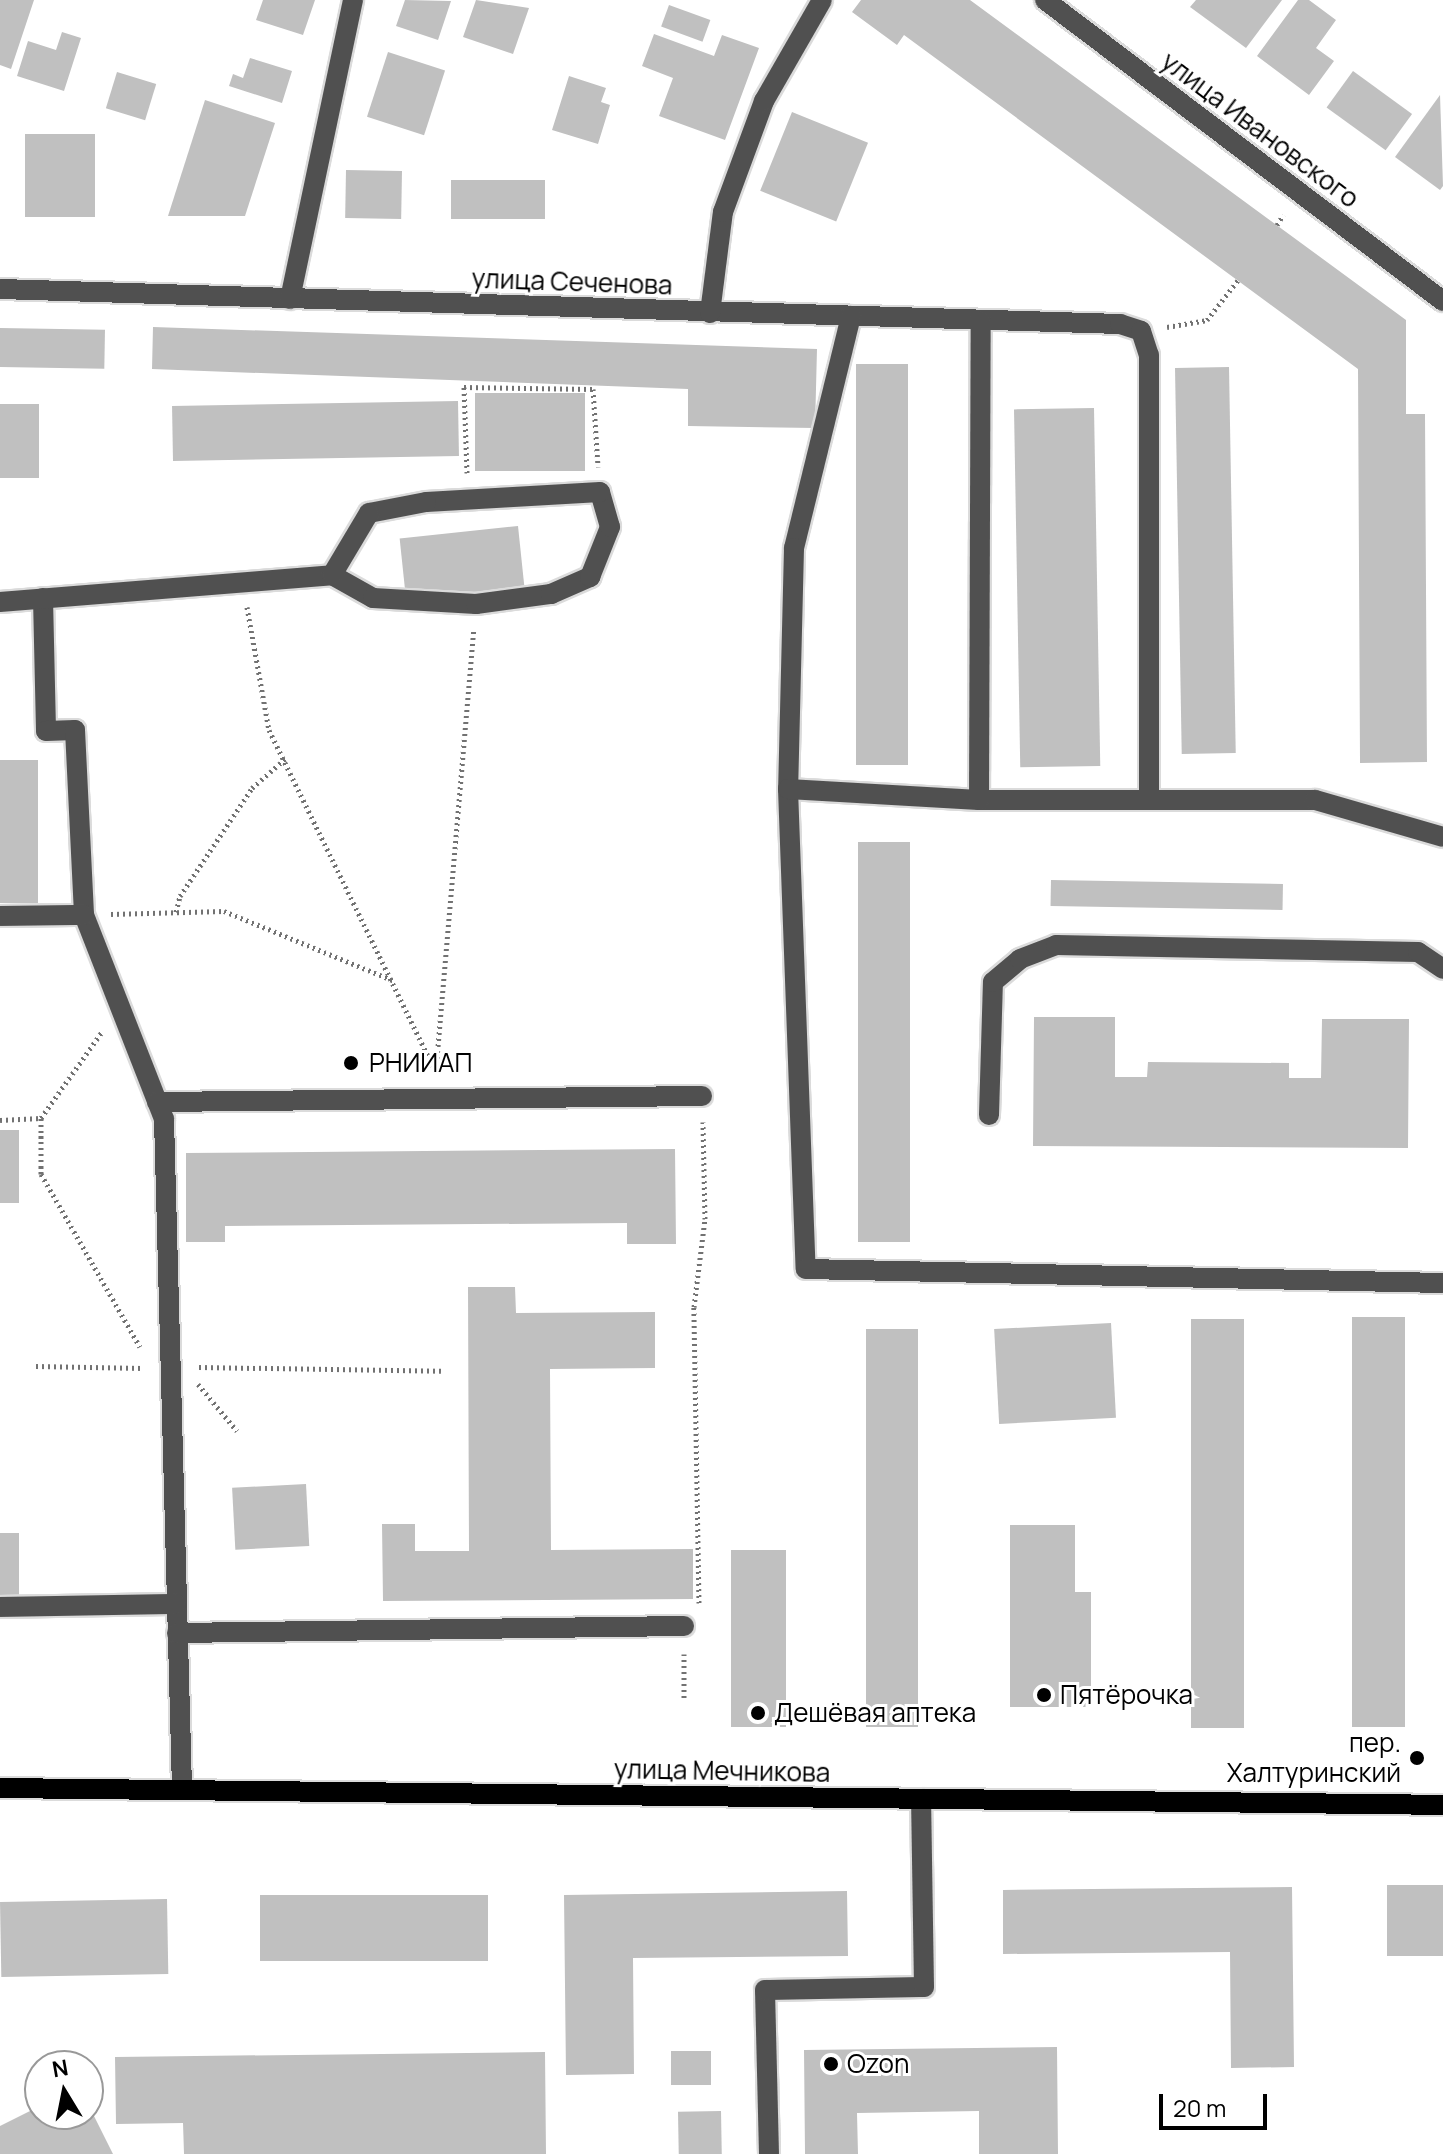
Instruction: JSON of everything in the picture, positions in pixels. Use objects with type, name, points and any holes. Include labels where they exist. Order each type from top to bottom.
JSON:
[{"type":"main road","name":"улица Мечникова","points":[[0,1788],[1443,1805]]},
{"type":"street","points":[[290,299],[353,0]]},
{"type":"street","points":[[710,313],[723,212],[764,101],[822,0]]},
{"type":"street","name":"улица Ивановского","points":[[1045,0],[1443,301]]},
{"type":"street","name":"улица Сеченова","points":[[0,289],[1120,324],[1141,331]]},
{"type":"street","points":[[851,316],[794,548],[788,789],[806,1269],[1443,1283]]},
{"type":"street","points":[[979,800],[981,321]]},
{"type":"street","points":[[1141,331],[1149,355],[1149,800]]},
{"type":"street","points":[[0,602],[332,575],[373,598],[476,604],[551,594],[590,577],[610,527],[600,492],[426,502],[369,513],[332,575]]},
{"type":"street","points":[[43,598],[46,731],[75,730],[84,915],[164,1119],[182,1790]]},
{"type":"street","points":[[788,789],[979,800],[1315,800],[1443,837]]},
{"type":"street","points":[[0,916],[84,915]]},
{"type":"street","points":[[989,1115],[993,982],[1020,959],[1056,945],[1418,952],[1443,969]]},
{"type":"street","points":[[157,1102],[702,1096]]},
{"type":"street","points":[[0,1607],[176,1604]]},
{"type":"street","points":[[177,1633],[684,1626]]},
{"type":"street","points":[[769,2154],[765,1990],[924,1987],[921,1799]]},
{"type":"path","points":[[1141,331],[1207,320],[1238,280]]},
{"type":"path","points":[[426,502],[467,472],[464,387],[593,389],[600,492]]},
{"type":"path","points":[[243,582],[269,730],[396,981],[436,1072]]},
{"type":"path","points":[[439,1099],[436,1072],[476,604]]},
{"type":"path","points":[[176,912],[180,896],[252,788],[285,759]]},
{"type":"path","points":[[84,915],[224,911],[396,981]]},
{"type":"path","points":[[0,1120],[41,1118],[109,1022],[124,1018]]},
{"type":"path","points":[[684,1701],[684,1626],[700,1626],[694,1307],[705,1219],[702,1096]]},
{"type":"path","points":[[36,1366],[152,1368]]},
{"type":"path","points":[[194,1378],[237,1431]]},
{"type":"building","points":[[0,0],[34,0],[11,69],[0,65]]},
{"type":"building","points":[[263,0],[315,0],[303,35],[256,20]]},
{"type":"building","points":[[405,0],[451,1],[438,40],[396,26]]},
{"type":"building","points":[[476,0],[529,8],[513,54],[463,37]]},
{"type":"building","points":[[861,0],[970,0],[1406,320],[1406,414],[1425,414],[1427,762],[1360,763],[1358,369],[904,35],[897,45],[852,12]]},
{"type":"building","points":[[1196,0],[1282,0],[1246,48],[1190,7]]},
{"type":"building","points":[[1298,0],[1309,0],[1336,20],[1316,48],[1334,61],[1309,95],[1257,56]]},
{"type":"building","points":[[669,5],[710,20],[702,42],[661,27]]},
{"type":"building","points":[[62,32],[81,38],[64,91],[17,76],[28,41],[56,50]]},
{"type":"building","points":[[654,34],[714,56],[722,35],[759,48],[725,140],[659,116],[673,78],[642,66]]},
{"type":"building","points":[[388,52],[445,71],[424,135],[367,117]]},
{"type":"building","points":[[250,58],[292,71],[282,103],[229,86],[233,74],[243,78]]},
{"type":"building","points":[[1353,71],[1412,114],[1386,150],[1327,107]]},
{"type":"building","points":[[117,72],[156,84],[145,120],[106,108]]},
{"type":"building","points":[[569,76],[606,88],[601,102],[610,105],[598,144],[552,130]]},
{"type":"building","points":[[1440,95],[1443,186],[1440,190],[1395,157]]},
{"type":"building","points":[[205,100],[275,123],[245,216],[168,216]]},
{"type":"building","points":[[792,112],[868,143],[836,222],[760,191]]},
{"type":"building","points":[[25,134],[95,134],[95,217],[25,217]]},
{"type":"building","points":[[346,170],[402,171],[401,219],[345,218]]},
{"type":"building","points":[[451,180],[545,180],[545,219],[451,219]]},
{"type":"building","points":[[153,327],[817,349],[815,428],[688,426],[688,389],[152,369]]},
{"type":"building","points":[[0,328],[105,330],[104,369],[0,367]]},
{"type":"building","points":[[856,364],[908,364],[908,765],[856,765]]},
{"type":"building","points":[[1229,367],[1236,753],[1182,754],[1175,368]]},
{"type":"building","points":[[475,393],[585,393],[585,471],[475,471]]},
{"type":"building","points":[[458,401],[459,456],[173,461],[172,406]]},
{"type":"building","points":[[0,404],[39,404],[39,478],[0,478]]},
{"type":"building","points":[[1094,408],[1100,766],[1020,767],[1014,409]]},
{"type":"building","points":[[518,526],[524,588],[406,600],[400,538]]},
{"type":"building","points":[[0,760],[38,760],[38,903],[0,903]]},
{"type":"building","points":[[858,842],[910,842],[910,1242],[858,1242]]},
{"type":"building","points":[[1051,880],[1283,884],[1283,910],[1051,906]]},
{"type":"building","points":[[1034,1017],[1115,1017],[1115,1077],[1147,1077],[1148,1062],[1289,1063],[1289,1078],[1321,1078],[1322,1019],[1409,1019],[1408,1148],[1033,1146]]},
{"type":"building","points":[[0,1130],[19,1130],[19,1203],[0,1203]]},
{"type":"building","points":[[675,1149],[676,1244],[627,1244],[627,1223],[225,1226],[225,1242],[186,1242],[186,1153]]},
{"type":"building","points":[[468,1287],[515,1287],[516,1313],[655,1312],[655,1368],[550,1369],[551,1550],[693,1549],[693,1599],[383,1601],[382,1524],[415,1524],[415,1551],[469,1551]]},
{"type":"building","points":[[1352,1317],[1405,1317],[1405,1727],[1352,1727]]},
{"type":"building","points":[[1191,1319],[1244,1319],[1244,1728],[1191,1728]]},
{"type":"building","points":[[1111,1323],[1116,1418],[999,1424],[994,1329]]},
{"type":"building","points":[[866,1329],[918,1329],[918,1727],[866,1727]]},
{"type":"building","points":[[306,1484],[309,1546],[235,1550],[232,1488]]},
{"type":"building","points":[[1010,1525],[1075,1525],[1075,1592],[1091,1592],[1091,1707],[1010,1707]]},
{"type":"building","points":[[0,1533],[19,1533],[19,1602],[0,1602]]},
{"type":"building","points":[[731,1550],[786,1550],[786,1727],[731,1727]]},
{"type":"building","points":[[1387,1885],[1443,1885],[1443,1956],[1387,1956]]},
{"type":"building","points":[[1292,1887],[1294,2067],[1231,2068],[1230,1952],[1003,1954],[1003,1890]]},
{"type":"building","points":[[847,1891],[848,1956],[633,1958],[634,2074],[566,2075],[564,1895]]},
{"type":"building","points":[[260,1895],[488,1895],[488,1961],[260,1961]]},
{"type":"building","points":[[167,1899],[168,1974],[1,1977],[0,1902]]},
{"type":"building","points":[[1057,2047],[1058,2154],[979,2154],[979,2111],[857,2113],[858,2154],[805,2154],[804,2050]]},
{"type":"building","points":[[671,2051],[711,2051],[711,2085],[671,2085]]},
{"type":"building","points":[[545,2052],[546,2154],[184,2154],[183,2123],[116,2124],[115,2057]]},
{"type":"building","points":[[721,2111],[722,2154],[679,2154],[678,2112]]},
{"type":"building","points":[[24,2114],[24,2130],[101,2130],[113,2154],[0,2154],[0,2126]]},
{"type":"place","name":"РНИИАП","points":[[351,1063]]},
{"type":"place","name":"Пятёрочка","points":[[1044,1695]]},
{"type":"place","name":"Дешёвая аптека","points":[[758,1713]]},
{"type":"place","name":"пер. Халтуринский","points":[[1417,1758]]},
{"type":"place","name":"Ozon","points":[[831,2064]]}]
